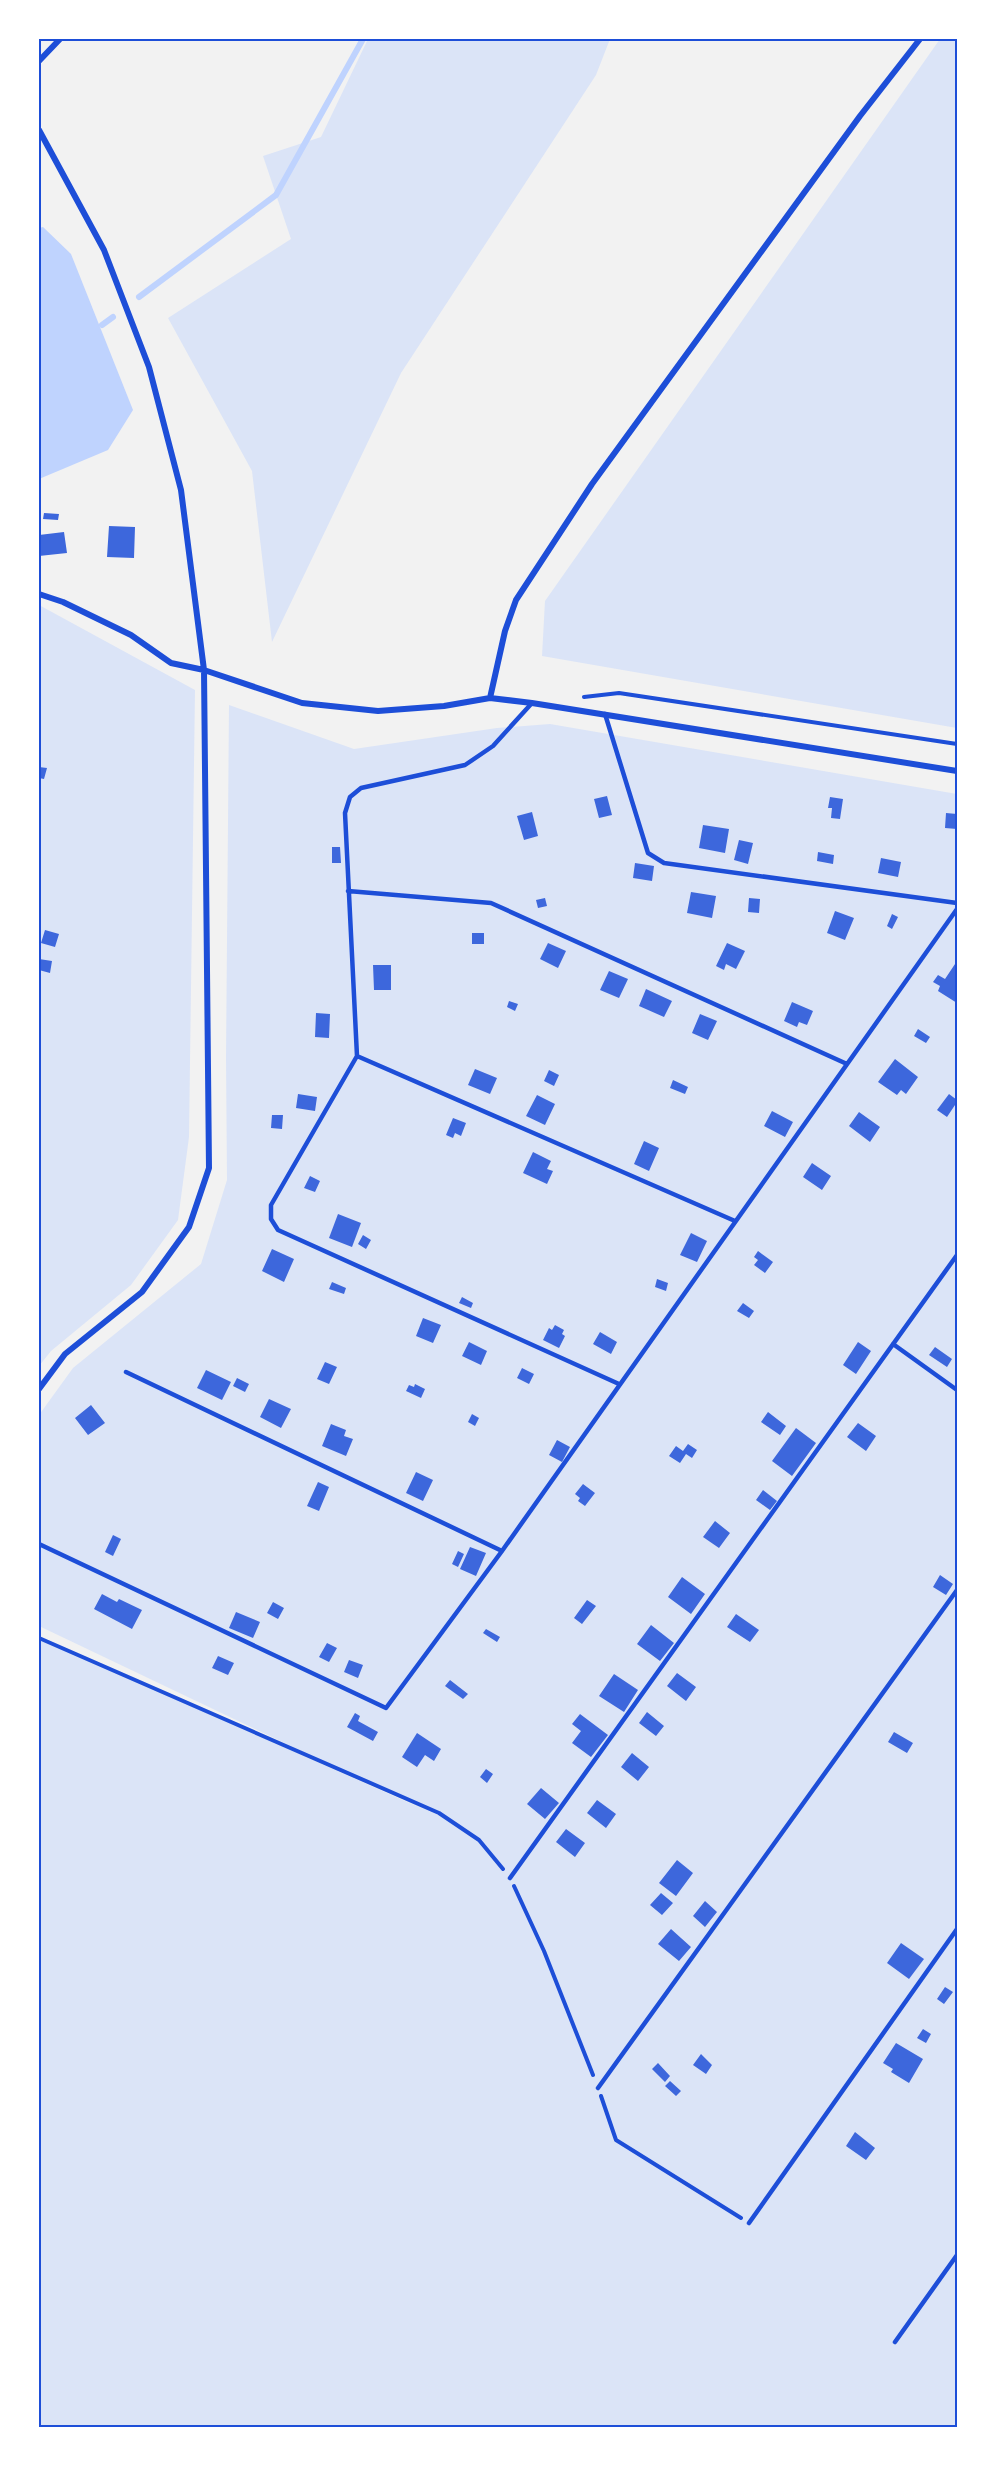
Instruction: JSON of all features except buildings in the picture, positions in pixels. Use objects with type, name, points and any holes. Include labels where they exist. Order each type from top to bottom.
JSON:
[{"type":"street","points":[[39,61],[60,39]]},
{"type":"street","points":[[490,698],[505,631],[516,600],[592,484],[860,116],[920,39]]},
{"type":"street","points":[[39,130],[104,250],[149,367],[181,490],[204,670],[209,1168],[189,1227],[142,1292],[65,1354],[39,1389]]},
{"type":"street","points":[[39,594],[63,602],[131,635],[171,663],[204,670],[302,703],[378,711],[490,698],[605,714],[957,771]]},
{"type":"lane","points":[[532,703],[493,746],[465,765],[361,788],[350,797],[345,813],[357,1056],[271,1205],[271,1219],[278,1230],[619,1384]]},
{"type":"lane","points":[[605,714],[648,853],[664,863],[957,903]]},
{"type":"lane","points":[[348,891],[491,903],[847,1064]]},
{"type":"lane","points":[[39,1544],[386,1708],[502,1551],[957,909]]},
{"type":"lane","points":[[357,1056],[735,1221]]},
{"type":"lane","points":[[510,1878],[957,1255]]},
{"type":"lane","points":[[893,1344],[957,1390]]},
{"type":"lane","points":[[126,1372],[502,1551]]},
{"type":"lane","points":[[598,2088],[957,1590]]},
{"type":"lane","points":[[749,2223],[957,1929]]},
{"type":"lane","points":[[895,2342],[957,2255]]},
{"type":"path","points":[[576,698],[619,693],[957,744]]},
{"type":"path","points":[[39,1638],[439,1813],[479,1840],[510,1878],[544,1952],[616,2140],[749,2223]]},
{"type":"shaded area","points":[[368,39],[610,39],[596,75],[401,373],[272,642],[252,471],[168,318],[291,239],[263,156],[321,137]]},
{"type":"shaded area","points":[[940,39],[957,39],[957,728],[542,656],[545,601]]},
{"type":"shaded area","points":[[39,605],[195,690],[189,1137],[178,1220],[131,1285],[51,1351],[39,1366]]},
{"type":"shaded area","points":[[229,705],[354,749],[497,728],[550,724],[957,794],[957,2427],[39,2427],[39,1638],[423,1809],[39,1626],[39,1415],[73,1368],[201,1264],[227,1180]]},
{"type":"water","points":[[43,227],[71,254],[133,410],[108,450],[39,479],[39,228]]},
{"type":"waterway","points":[[139,297],[276,195],[363,39]]},
{"type":"waterway","points":[[102,325],[113,317]]}]
